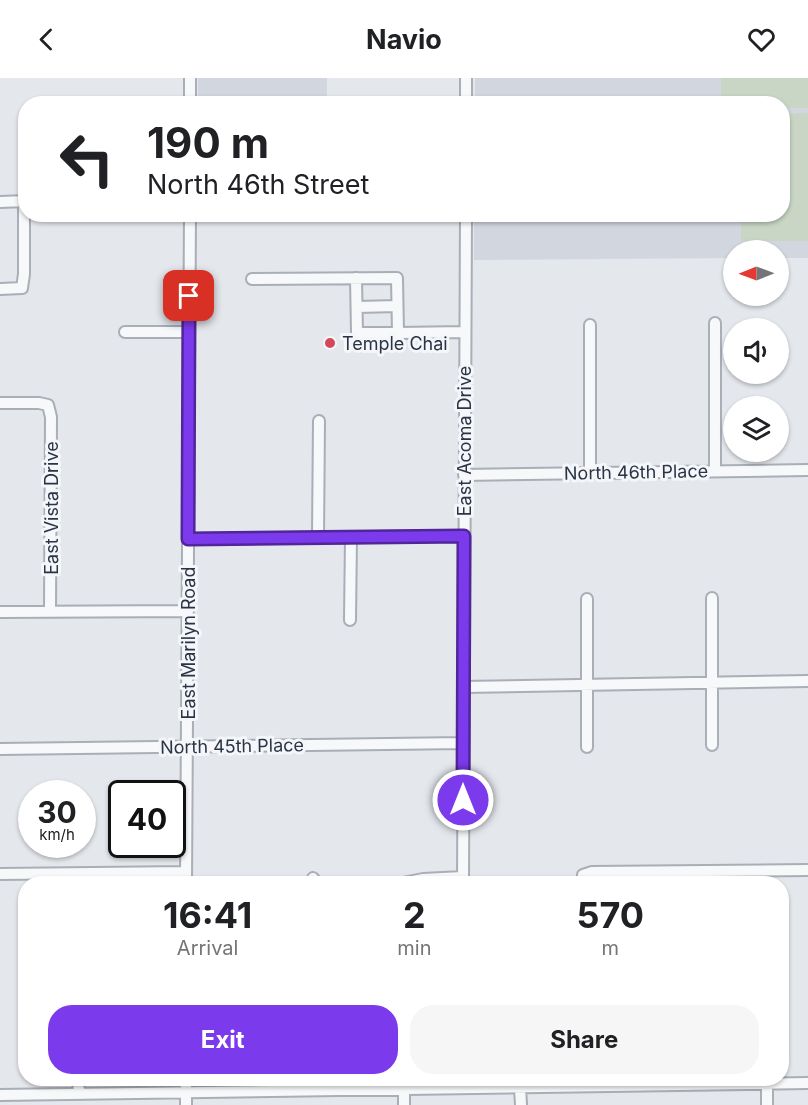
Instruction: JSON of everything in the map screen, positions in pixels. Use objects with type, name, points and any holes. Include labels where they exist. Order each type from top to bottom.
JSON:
[{"type":"street","points":[[190,78],[190,96]]},
{"type":"street","points":[[466,78],[466,96]]},
{"type":"street","points":[[0,202],[18,201]]},
{"type":"street","points":[[0,290],[22,288],[25,222]]},
{"type":"street","name":"East Marilyn Road","points":[[186,876],[190,222]]},
{"type":"street","name":"East Acoma Drive","points":[[463,876],[466,222]]},
{"type":"street","points":[[356,278],[357,333],[465,333]]},
{"type":"street","points":[[252,279],[397,278],[398,333]]},
{"type":"street","points":[[357,307],[397,306]]},
{"type":"street","points":[[715,323],[715,471]]},
{"type":"street","points":[[590,325],[590,472]]},
{"type":"street","points":[[125,332],[189,332]]},
{"type":"street","name":"East Vista Drive","points":[[0,403],[48,405],[51,417],[50,612]]},
{"type":"street","points":[[318,537],[319,421]]},
{"type":"street","name":"North 46th Place","points":[[464,475],[808,470]]},
{"type":"street","points":[[188,539],[464,536]]},
{"type":"street","points":[[350,621],[351,537]]},
{"type":"street","points":[[712,598],[712,745]]},
{"type":"street","points":[[587,599],[587,747]]},
{"type":"street","points":[[0,612],[188,611]]},
{"type":"street","points":[[463,687],[808,681]]},
{"type":"street","name":"North 45th Place","points":[[0,749],[463,743]]},
{"type":"street","points":[[586,876],[592,872],[808,870]]},
{"type":"street","points":[[0,874],[93,876]]},
{"type":"street","points":[[789,1083],[808,1083]]},
{"type":"street","points":[[78,1086],[79,1094]]},
{"type":"street","points":[[186,1086],[186,1105]]},
{"type":"street","points":[[0,1095],[404,1089],[432,1086]]},
{"type":"street","points":[[505,1086],[535,1086]]},
{"type":"street","points":[[767,1086],[767,1105]]},
{"type":"street","points":[[520,1087],[521,1105]]},
{"type":"street","points":[[404,1089],[404,1105]]},
{"type":"shaded area","points":[[198,78],[327,78],[327,96],[198,96]]},
{"type":"shaded area","points":[[475,78],[808,78],[808,258],[789,258],[789,240],[723,240],[723,258],[474,260],[474,222],[790,222],[790,96],[475,96]]},
{"type":"green space","points":[[721,78],[808,78],[808,108],[790,108],[790,96],[721,96]]},
{"type":"green space","points":[[808,113],[808,241],[741,240],[741,222],[790,222],[790,114]]},
{"type":"place","name":"Temple Chai","points":[[330,343]]},
{"type":"route","points":[[189,296],[188,539],[464,536],[463,800]]}]
